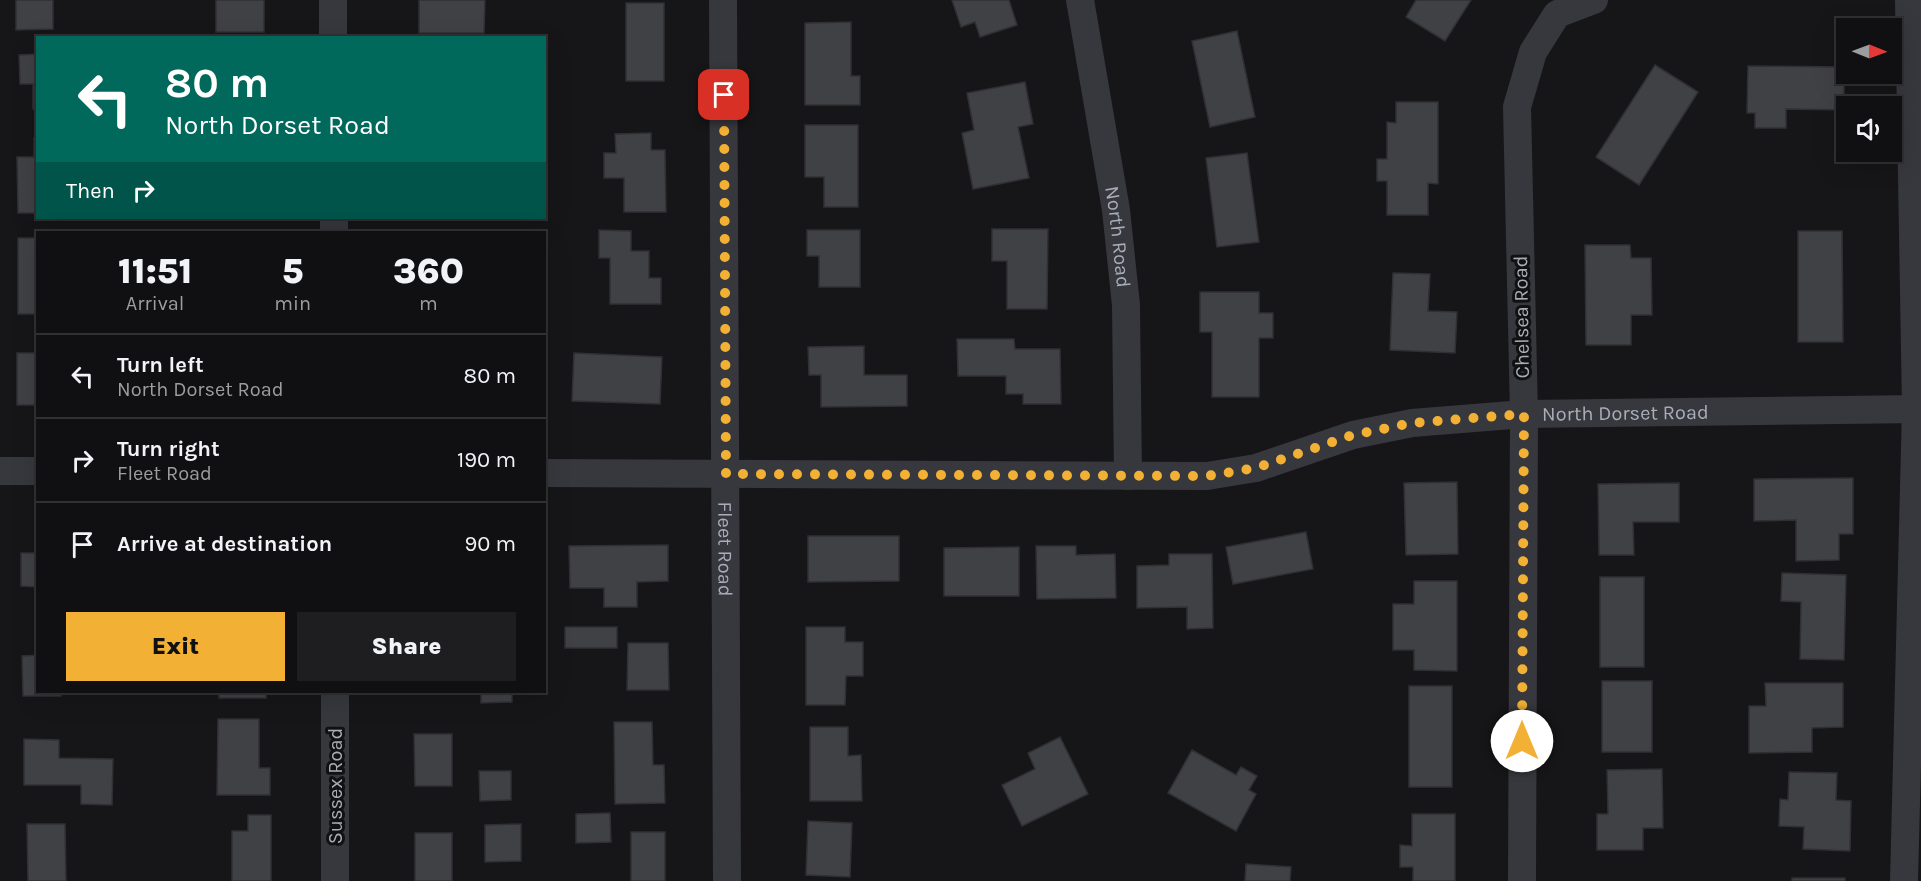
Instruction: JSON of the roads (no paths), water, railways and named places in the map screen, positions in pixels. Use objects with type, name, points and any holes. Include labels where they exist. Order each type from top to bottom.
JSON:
[{"type":"street","points":[[333,0],[333,36]]},
{"type":"street","name":"Fleet Road","points":[[723,0],[727,881]]},
{"type":"street","name":"North Road","points":[[1080,0],[1116,210],[1126,305],[1128,476]]},
{"type":"street","name":"Chelsea Road","points":[[1522,881],[1524,414],[1517,107],[1533,52],[1557,14],[1594,0]]},
{"type":"street","points":[[1904,881],[1913,812],[1919,409],[1909,0]]},
{"type":"street","name":"North Dorset Road","points":[[546,473],[1207,476],[1256,468],[1353,435],[1412,423],[1524,414],[1919,409]]},
{"type":"street","points":[[0,471],[36,471]]},
{"type":"street","name":"Sussex Road","points":[[335,693],[335,881]]}]
